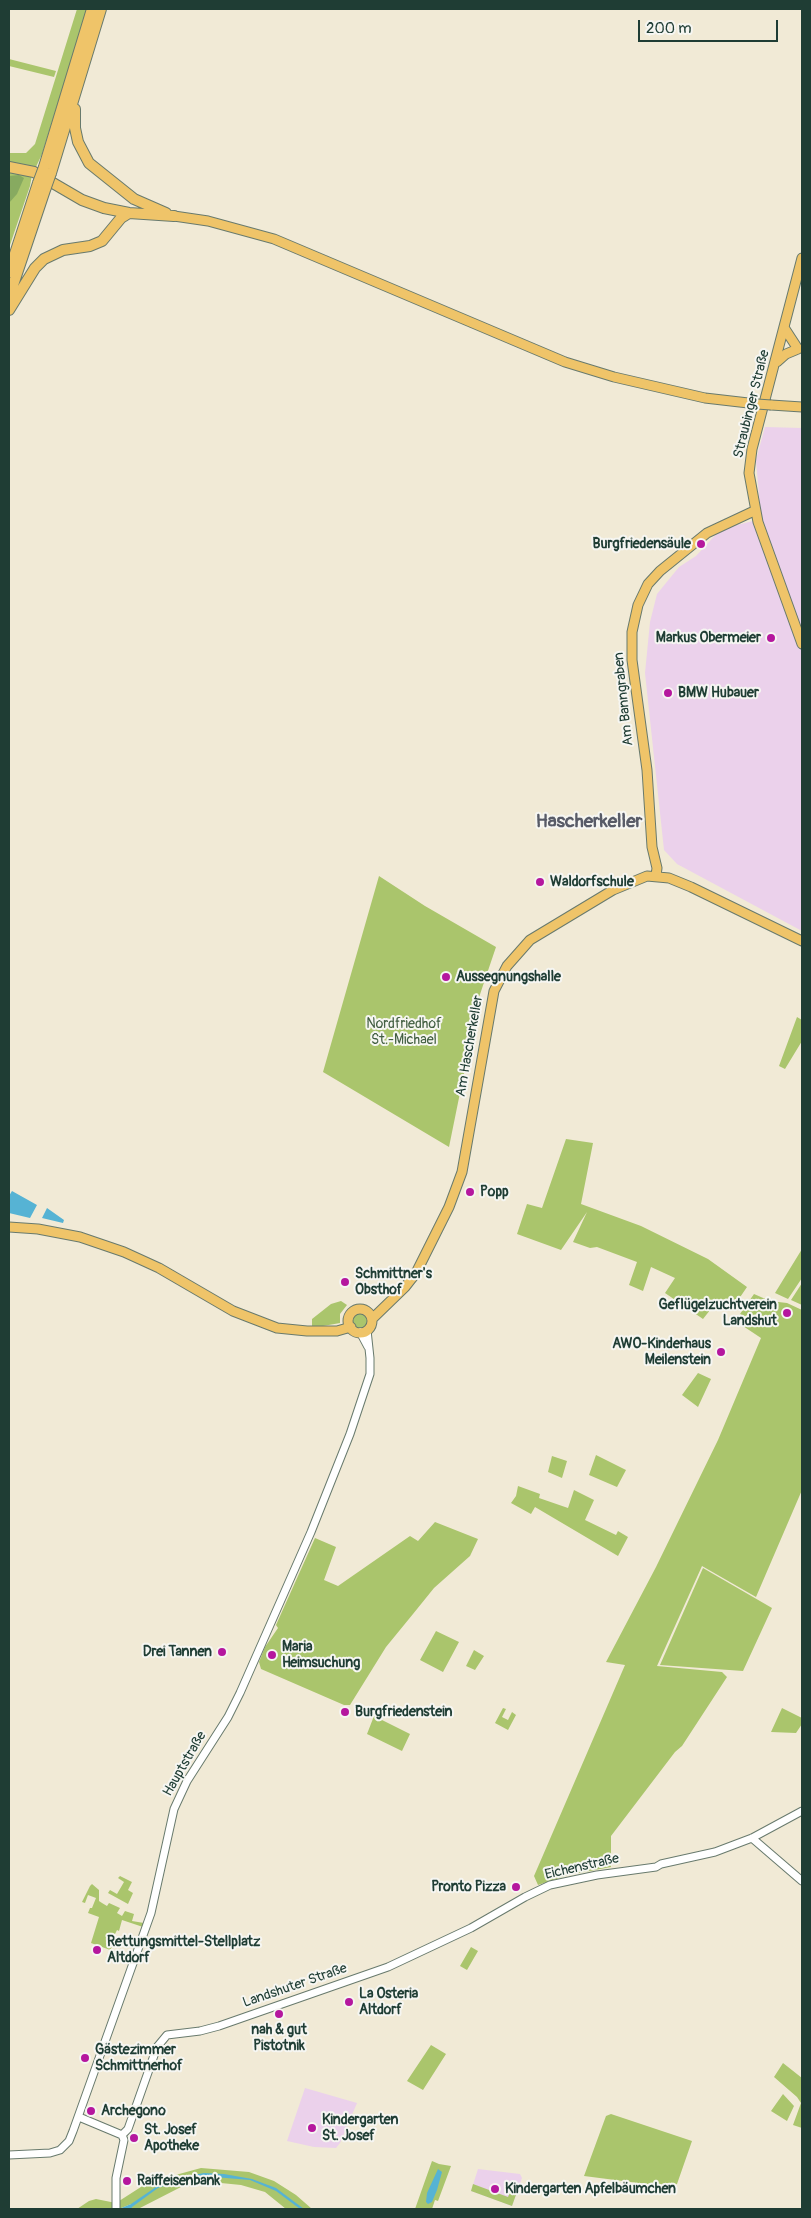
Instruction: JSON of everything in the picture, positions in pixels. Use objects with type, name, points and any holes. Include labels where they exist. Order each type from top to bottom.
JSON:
[{"type":"highway","points":[[47,170],[92,9]]},
{"type":"highway","points":[[9,297],[42,185],[75,97],[101,9]]},
{"type":"highway","points":[[75,97],[76,136],[79,146],[89,163],[134,199],[174,216]]},
{"type":"highway","points":[[9,167],[34,172],[93,205],[129,213],[174,216]]},
{"type":"highway","points":[[9,272],[42,185]]},
{"type":"highway","points":[[9,310],[35,268],[44,259],[63,250],[90,246],[102,241],[122,218],[129,213]]},
{"type":"highway","points":[[9,256],[17,248]]},
{"type":"main road","points":[[174,216],[208,221],[274,239],[565,362],[614,377],[705,398],[802,407]]},
{"type":"main road","name":"Straubinger Straße","points":[[802,258],[750,461],[749,473],[754,510],[802,644]]},
{"type":"main road","points":[[785,329],[800,350]]},
{"type":"main road","points":[[782,342],[800,350]]},
{"type":"main road","points":[[776,363],[786,354],[800,350]]},
{"type":"main road","name":"Am Banngraben","points":[[653,873],[647,770],[632,660],[632,632],[638,605],[648,584],[660,571],[707,533],[754,510]]},
{"type":"main road","name":"Am Banngraben","points":[[653,854],[653,873]]},
{"type":"main road","points":[[653,873],[662,869],[669,878],[745,912],[802,941]]},
{"type":"main road","name":"Am Hascherkeller","points":[[370,1316],[384,1306],[411,1280],[429,1250],[449,1207],[462,1172],[490,1004],[501,974],[513,957],[530,940],[613,890],[653,873]]},
{"type":"main road","points":[[9,1227],[63,1234],[124,1252],[159,1268],[233,1311],[277,1328],[306,1331],[330,1330],[350,1324],[363,1331],[370,1316],[362,1309],[355,1310],[350,1315],[350,1324]]},
{"type":"street","name":"Hauptstraße","points":[[9,2155],[50,2153],[60,2150],[69,2141],[151,1913],[174,1809],[192,1773],[235,1704],[335,1475],[365,1392],[371,1366],[370,1350],[363,1331]]},
{"type":"street","name":"Eichenstraße","points":[[524,1897],[560,1882],[656,1867],[661,1864],[715,1852],[752,1838],[802,1811]]},
{"type":"street","points":[[752,1838],[802,1881]]},
{"type":"street","name":"Landshuter Straße","points":[[122,2135],[128,2129],[157,2047],[167,2035],[200,2031],[219,2026],[388,1968],[471,1928],[524,1897]]},
{"type":"street","points":[[79,2117],[122,2135],[124,2140],[116,2178],[116,2206]]},
{"type":"shaded area","points":[[765,427],[802,428],[802,931],[677,864],[664,850],[645,673],[650,622],[657,594],[679,567],[696,556],[721,529],[761,519],[756,460]]},
{"type":"shaded area","points":[[305,2088],[357,2103],[340,2143],[336,2148],[314,2147],[287,2141]]},
{"type":"shaded area","name":"Kindergarten Apfelbäumchen","points":[[478,2169],[520,2174],[522,2178],[512,2206],[471,2191]]},
{"type":"green space","points":[[77,9],[87,9],[42,154],[35,169],[9,164],[9,153],[26,153],[35,144]]},
{"type":"green space","points":[[9,59],[56,71],[54,77],[9,66]]},
{"type":"green space","points":[[9,171],[32,175],[9,248]]},
{"type":"green space","points":[[19,175],[24,178],[17,194],[9,203],[9,176]]},
{"type":"green space","name":"Nordfriedhof St.-Michael","points":[[379,876],[425,906],[496,947],[472,1018],[475,1019],[449,1147],[323,1072]]},
{"type":"green space","points":[[797,1017],[802,1020],[802,1041],[785,1069],[779,1066]]},
{"type":"green space","points":[[566,1139],[593,1143],[581,1204],[641,1226],[708,1259],[747,1287],[732,1309],[718,1300],[703,1319],[665,1293],[675,1278],[651,1267],[643,1291],[629,1285],[637,1262],[597,1247],[590,1248],[573,1242],[587,1212],[561,1250],[517,1234],[527,1204],[542,1208]]},
{"type":"green space","points":[[802,1249],[802,1278],[788,1299],[775,1293]]},
{"type":"green space","points":[[802,1283],[802,1305],[791,1300]]},
{"type":"green space","points":[[754,1294],[770,1301],[787,1303],[802,1310],[802,1490],[756,1597],[702,1566],[657,1666],[722,1672],[727,1677],[682,1746],[675,1752],[611,1836],[611,1867],[568,1875],[538,1885],[534,1876],[625,1665],[606,1662],[656,1567],[718,1440],[761,1338],[743,1326],[747,1318],[740,1314]]},
{"type":"green space","points":[[341,1301],[347,1305],[340,1314],[340,1323],[312,1328],[312,1319],[331,1304]]},
{"type":"green space","points":[[356,1311],[364,1311],[369,1316],[367,1327],[356,1329],[351,1324],[351,1316]]},
{"type":"green space","points":[[698,1373],[711,1379],[698,1407],[682,1395]]},
{"type":"green space","points":[[596,1455],[626,1470],[617,1487],[589,1475]]},
{"type":"green space","points":[[552,1456],[567,1461],[562,1478],[548,1472]]},
{"type":"green space","points":[[518,1486],[540,1494],[539,1498],[568,1508],[574,1490],[594,1500],[585,1520],[616,1535],[618,1531],[628,1537],[618,1556],[535,1507],[531,1514],[511,1503],[516,1496]]},
{"type":"green space","points":[[435,1522],[478,1539],[470,1556],[434,1588],[386,1647],[350,1705],[344,1705],[261,1669],[259,1662],[265,1647],[278,1628],[276,1625],[315,1538],[336,1547],[324,1580],[338,1586],[410,1536],[418,1541]]},
{"type":"green space","points":[[703,1568],[772,1608],[743,1671],[660,1665]]},
{"type":"green space","points":[[436,1631],[459,1642],[443,1672],[420,1660]]},
{"type":"green space","points":[[474,1650],[484,1656],[475,1670],[466,1666]]},
{"type":"green space","points":[[503,1708],[506,1709],[502,1717],[508,1720],[512,1712],[516,1715],[508,1730],[495,1723]]},
{"type":"green space","points":[[782,1708],[802,1718],[802,1724],[796,1733],[771,1732]]},
{"type":"green space","points":[[374,1716],[410,1734],[402,1751],[367,1734]]},
{"type":"green space","points":[[120,1876],[132,1882],[128,1890],[133,1893],[128,1904],[108,1893],[110,1890],[117,1894],[124,1882],[118,1878]]},
{"type":"green space","points":[[92,1884],[99,1890],[99,1901],[107,1906],[109,1903],[120,1908],[117,1913],[122,1916],[125,1911],[134,1914],[132,1921],[144,1923],[143,1927],[122,1920],[119,1931],[117,1930],[115,1934],[111,1949],[113,1951],[91,1943],[99,1917],[88,1913],[96,1898],[88,1895],[85,1903],[82,1902]]},
{"type":"green space","points":[[471,1947],[478,1951],[467,1970],[460,1966]]},
{"type":"green space","points":[[431,2045],[446,2054],[423,2090],[407,2081]]},
{"type":"green space","points":[[783,2063],[802,2078],[802,2128],[793,2125],[801,2103],[797,2097],[774,2077]]},
{"type":"green space","points":[[783,2094],[794,2106],[787,2121],[771,2111]]},
{"type":"green space","points":[[611,2114],[692,2141],[677,2184],[667,2189],[662,2186],[584,2176],[606,2116]]},
{"type":"green space","points":[[432,2161],[451,2166],[438,2201],[435,2200],[432,2209],[415,2209]]},
{"type":"green space","points":[[201,2168],[249,2172],[274,2181],[296,2195],[312,2209],[286,2209],[265,2192],[241,2185],[221,2183],[181,2187],[138,2209],[131,2209],[131,2204],[119,2209],[77,2209],[96,2199],[116,2203],[158,2176],[161,2179]]},
{"type":"green space","points":[[473,2184],[508,2197],[511,2190],[517,2192],[512,2206],[471,2191]]},
{"type":"water","points":[[12,1191],[37,1205],[30,1218],[9,1213],[9,1196]]},
{"type":"water","points":[[47,1208],[64,1220],[63,1223],[42,1218]]},
{"type":"water","points":[[438,2169],[442,2172],[437,2190],[432,2202],[428,2204],[426,2202],[427,2193]]},
{"type":"water","points":[[204,2173],[252,2179],[276,2188],[304,2209],[300,2209],[276,2191],[250,2180],[202,2176],[188,2178],[158,2188],[131,2209],[119,2209],[131,2204],[156,2187],[188,2176]]},
{"type":"place","name":"Burgfriedensäule","points":[[701,544]]},
{"type":"place","name":"Markus Obermeier","points":[[771,638]]},
{"type":"place","name":"BMW Hubauer","points":[[668,693]]},
{"type":"place","name":"Waldorfschule","points":[[540,882]]},
{"type":"place","name":"Aussegnungshalle","points":[[446,977]]},
{"type":"place","name":"Popp","points":[[470,1192]]},
{"type":"place","name":"Schmittner's Obsthof","points":[[345,1282]]},
{"type":"place","name":"Geflügelzuchtverein Landshut","points":[[787,1313]]},
{"type":"place","name":"AWO-Kinderhaus Meilenstein","points":[[721,1352]]},
{"type":"place","name":"Drei Tannen","points":[[222,1652]]},
{"type":"place","name":"Maria Heimsuchung","points":[[272,1655]]},
{"type":"place","name":"Burgfriedenstein","points":[[345,1712]]},
{"type":"place","name":"Pronto Pizza","points":[[516,1887]]},
{"type":"place","name":"Rettungsmittel-Stellplatz Altdorf","points":[[97,1950]]},
{"type":"place","name":"La Osteria Altdorf","points":[[349,2002]]},
{"type":"place","name":"nah & gut Pistotnik","points":[[279,2014]]},
{"type":"place","name":"Gästezimmer Schmittnerhof","points":[[85,2058]]},
{"type":"place","name":"Archegono","points":[[91,2111]]},
{"type":"place","name":"Kindergarten St. Josef","points":[[312,2128]]},
{"type":"place","name":"St. Josef Apotheke","points":[[134,2138]]},
{"type":"place","name":"Raiffeisenbank","points":[[127,2181]]},
{"type":"place","name":"Kindergarten Apfelbäumchen","points":[[495,2189]]},
{"type":"district","name":"Hascherkeller","points":[[589,822]]}]
